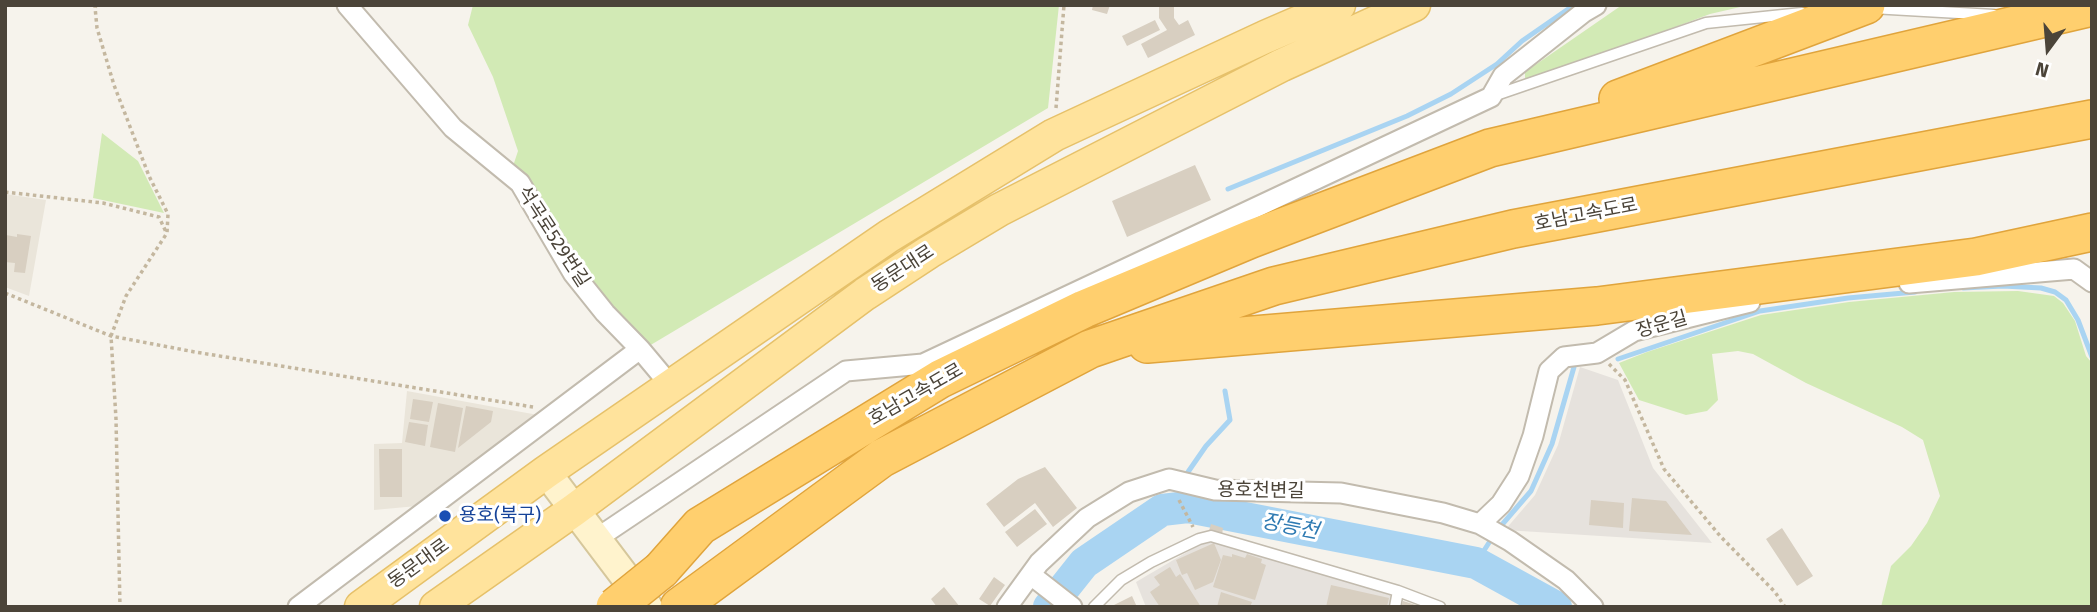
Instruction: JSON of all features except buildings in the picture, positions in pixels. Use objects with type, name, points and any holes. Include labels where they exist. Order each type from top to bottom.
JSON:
[{"type":"highway","name":"호남고속도로","points":[[615,607],[661,570],[700,526],[940,379],[1084,309],[1251,239],[1862,6]]},
{"type":"highway","name":"호남고속도로","points":[[1251,239],[1490,148],[2092,7]]},
{"type":"highway","name":"호남고속도로","points":[[683,603],[882,458],[1090,349],[1275,286],[1513,229],[2092,119]]},
{"type":"highway","name":"호남고속도로","points":[[1090,349],[1597,306],[1976,257],[2092,232]]},
{"type":"main road","name":"동문대로","points":[[361,607],[546,472],[889,236],[1054,135],[1339,5]]},
{"type":"main road","name":"동문대로","points":[[436,607],[574,510],[865,293],[929,252],[999,210],[1282,65],[1415,5]]},
{"type":"street","name":"석곡로529번길","points":[[347,5],[453,128],[520,183],[573,273],[604,313],[640,349],[671,386]]},
{"type":"street","points":[[596,539],[846,371],[923,364],[1491,97],[1503,76],[1596,5]]},
{"type":"street","name":"장운길","points":[[1480,524],[1501,504],[1519,476],[1533,436],[1549,371],[1564,357],[1597,353],[1634,331],[1778,295],[2074,269],[2092,282]]},
{"type":"street","points":[[298,607],[640,349]]},
{"type":"street","points":[[546,472],[648,607]]},
{"type":"street","name":"용호천변길","points":[[1007,607],[1034,578],[1057,544],[1087,517],[1129,492],[1169,479],[1215,491],[1341,492],[1443,513],[1480,524]]},
{"type":"street","points":[[1480,524],[1510,541],[1566,580],[1593,607]]},
{"type":"street","points":[[1034,578],[1072,607]]},
{"type":"lane","points":[[1491,97],[1706,23],[1862,6],[2047,17]]},
{"type":"lane","points":[[1094,607],[1121,580],[1151,562],[1211,536],[1398,591],[1440,607]]},
{"type":"lane","points":[[1395,607],[1398,591]]},
{"type":"path","points":[[97,5],[97,29],[114,85],[149,176],[169,214],[167,233],[126,296],[111,335],[116,419],[120,607]]},
{"type":"path","points":[[1054,135],[1064,5]]},
{"type":"path","points":[[5,192],[103,203],[159,216],[167,233]]},
{"type":"path","points":[[5,292],[111,335],[195,352],[559,412]]},
{"type":"path","points":[[1597,353],[1625,380],[1664,469],[1721,537],[1775,592],[1785,607]]},
{"type":"path","points":[[1178,499],[1195,530]]},
{"type":"shaded area","points":[[5,194],[46,200],[29,296],[5,287]]},
{"type":"shaded area","points":[[1580,367],[1618,380],[1653,468],[1712,543],[1505,530],[1535,495],[1558,445]]},
{"type":"shaded area","points":[[407,391],[538,415],[417,506],[374,510],[374,444],[402,443]]},
{"type":"shaded area","points":[[1224,543],[1390,595],[1393,599],[1392,607],[1146,607],[1136,582],[1199,545]]},
{"type":"green space","points":[[473,5],[1059,5],[1048,108],[649,346],[609,308],[512,169],[518,151],[493,77],[468,25]]},
{"type":"green space","points":[[1622,5],[1749,5],[1710,14],[1525,79],[1525,72]]},
{"type":"green space","points":[[102,133],[138,161],[164,213],[93,198]]},
{"type":"green space","points":[[2018,291],[2054,296],[2063,303],[2075,321],[2086,356],[2092,363],[2092,607],[1881,607],[1891,566],[1911,546],[1927,523],[1940,496],[1923,440],[1902,427],[1806,383],[1753,354],[1738,351],[1712,354],[1718,400],[1707,411],[1686,415],[1639,400],[1619,363],[1761,315],[1849,302],[1954,292]]},
{"type":"waterway","points":[[1228,189],[1407,116],[1451,94],[1497,64],[1522,41],[1574,5]]},
{"type":"waterway","points":[[1963,288],[2003,286],[2041,288],[2055,292],[2066,300],[2078,320],[2092,357]]},
{"type":"waterway","points":[[1618,359],[1760,311],[1848,298],[1915,292]]},
{"type":"waterway","points":[[1500,527],[1531,491],[1552,444],[1574,367]]},
{"type":"waterway","points":[[1188,472],[1206,446],[1230,420],[1225,391]]},
{"type":"waterway","points":[[1181,490],[1188,507]]},
{"type":"waterway","name":"장등천","points":[[1049,607],[1084,563],[1162,510],[1188,507],[1476,563],[1556,607]]},
{"type":"waterway","points":[[1476,563],[1492,538]]},
{"type":"place","name":"용호(북구)","points":[[445,516]]}]
